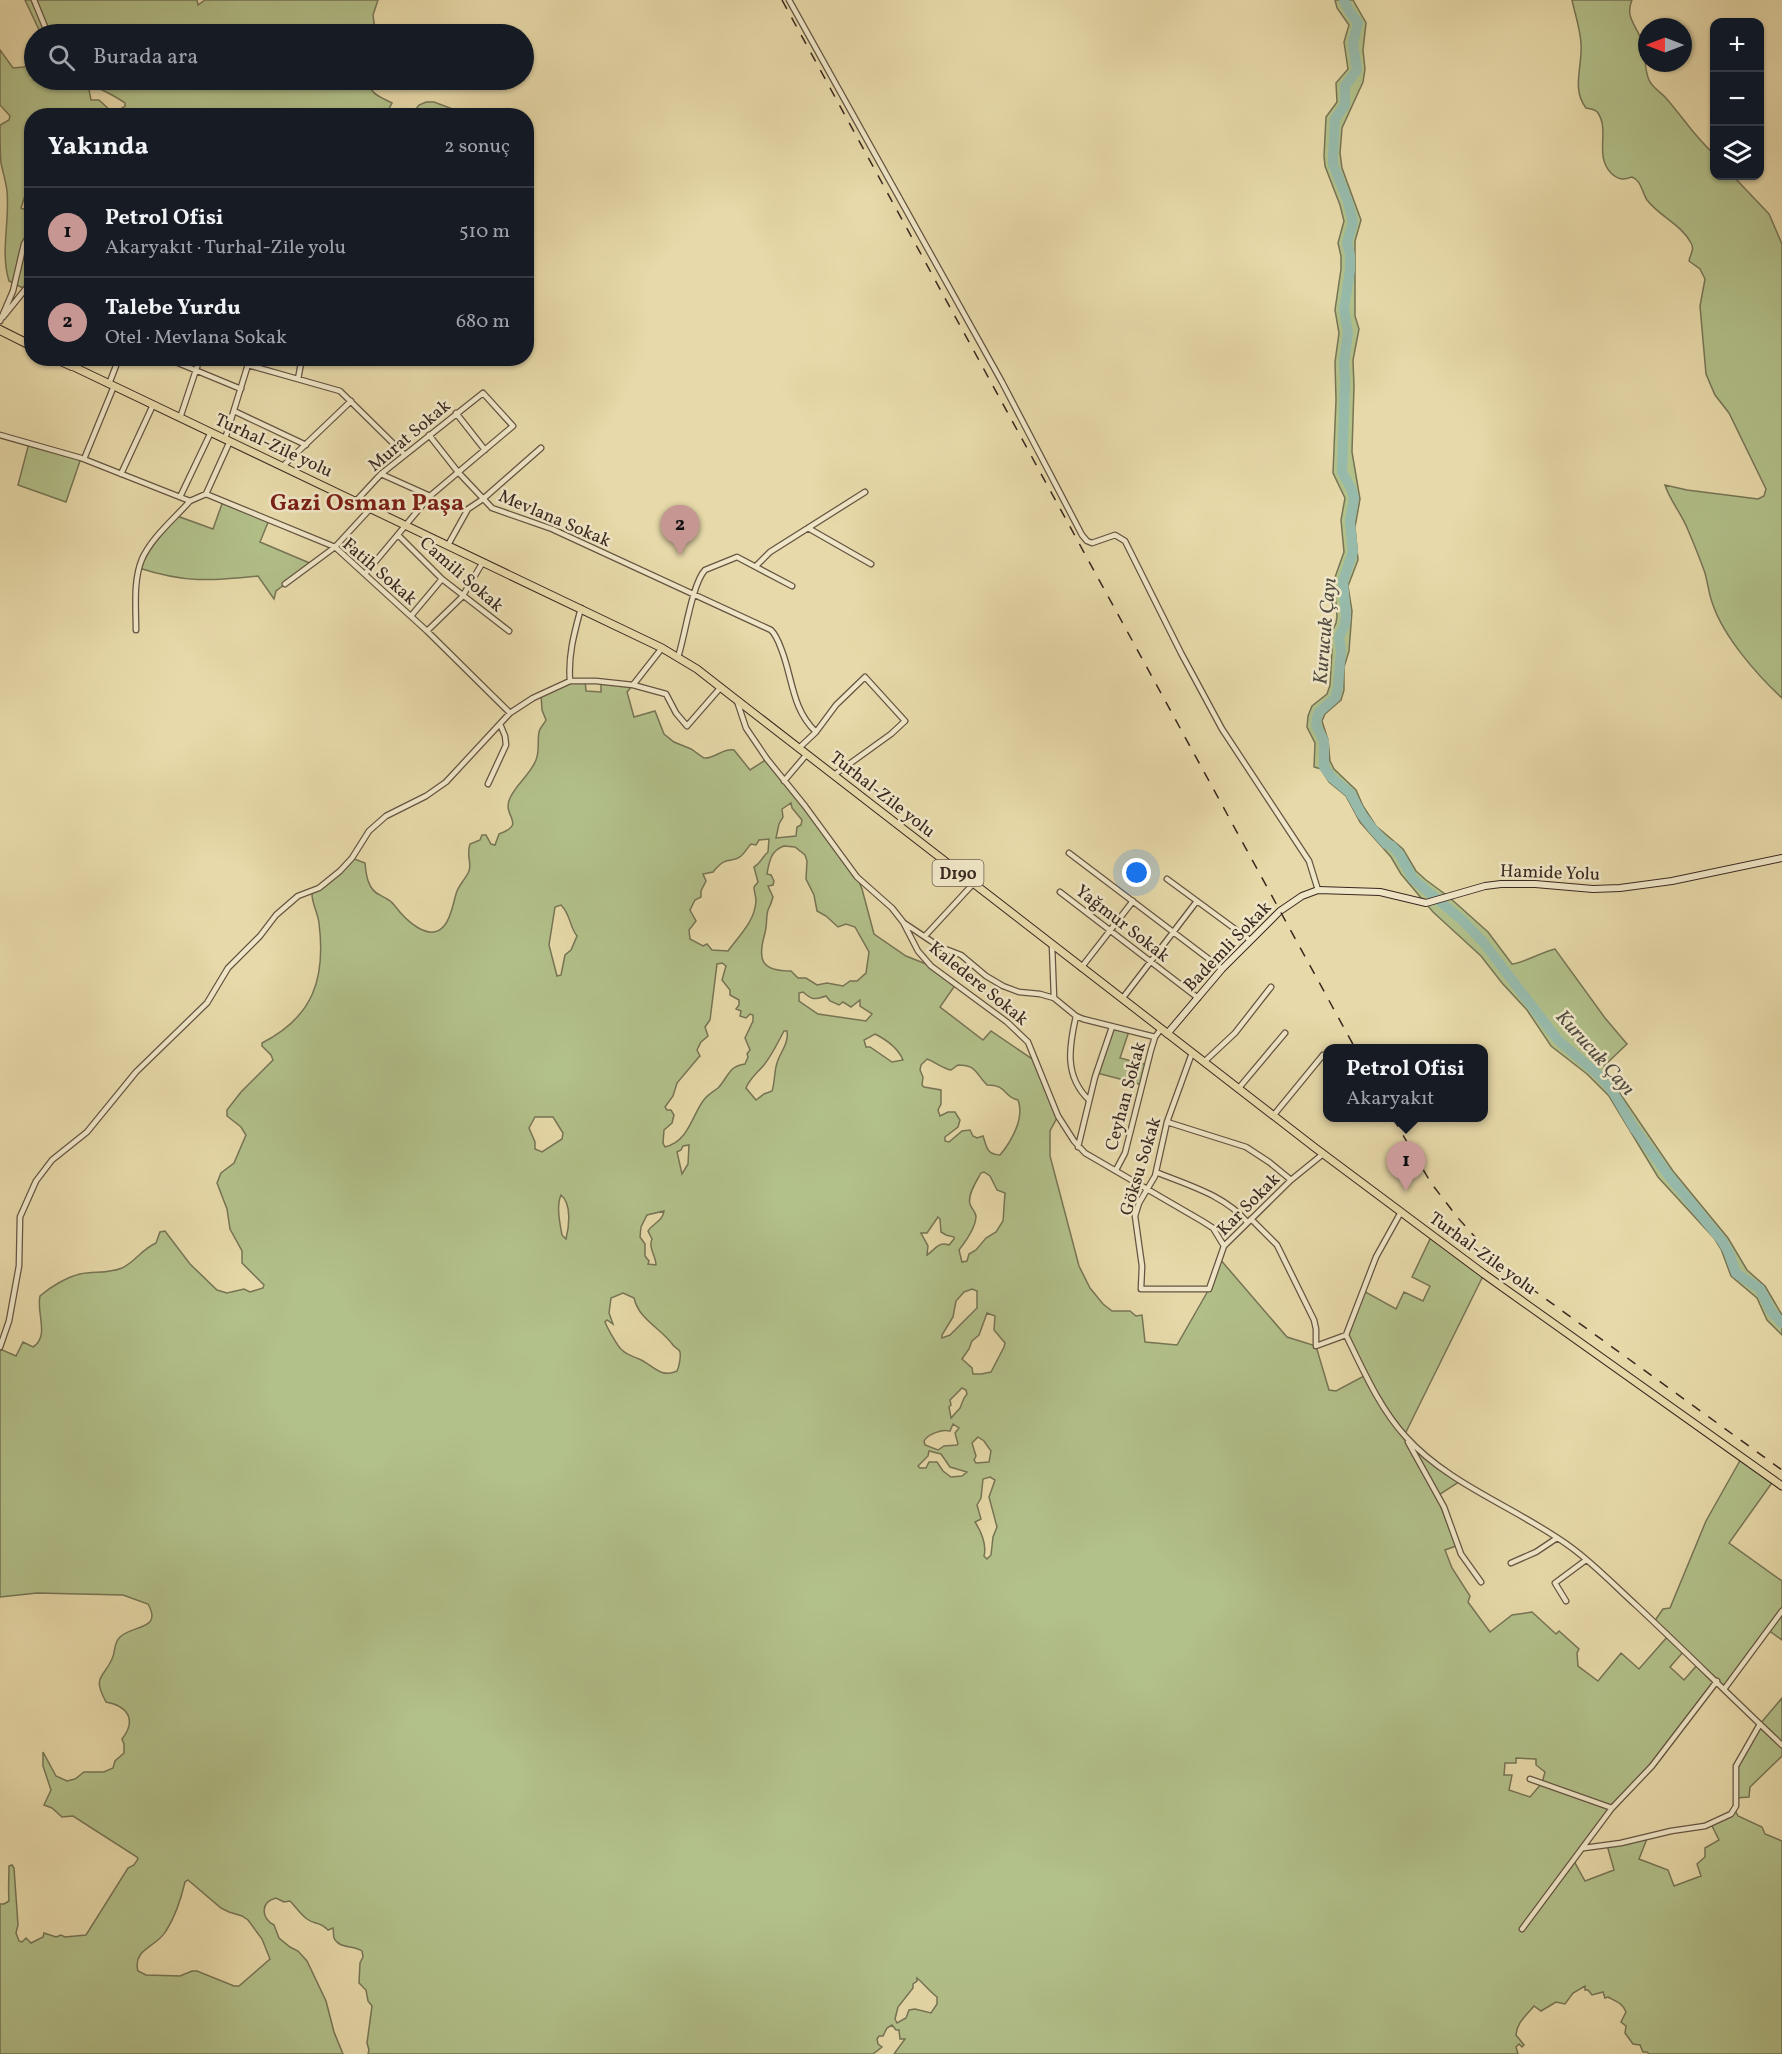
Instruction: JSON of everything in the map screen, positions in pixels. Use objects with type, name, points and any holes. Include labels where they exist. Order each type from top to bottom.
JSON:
[{"type":"highway","points":[[0,330],[24,343]]},
{"type":"highway","points":[[0,335],[24,344]]},
{"type":"main road","name":"Turhal-Zile yolu","points":[[80,366],[153,405],[581,608],[678,657],[721,687],[1323,1154],[1493,1281],[1782,1486]]},
{"type":"street","points":[[34,0],[44,24]]},
{"type":"street","points":[[789,0],[1002,382],[1082,535],[1092,543],[1115,535],[1125,541],[1180,653],[1222,729],[1309,861],[1318,890]]},
{"type":"street","points":[[0,318],[13,291],[24,244]]},
{"type":"street","points":[[0,318],[9,312],[24,292]]},
{"type":"street","points":[[84,459],[117,366]]},
{"type":"street","points":[[186,366],[241,389]]},
{"type":"street","points":[[180,418],[197,366]]},
{"type":"street","points":[[136,630],[137,583],[142,560],[156,537],[190,501],[206,495],[227,440],[248,366]]},
{"type":"street","points":[[261,366],[340,392],[405,455]]},
{"type":"street","points":[[298,379],[300,366]]},
{"type":"street","name":"Murat Sokak","points":[[356,501],[381,474],[483,393],[513,426],[485,450]]},
{"type":"street","points":[[284,466],[351,401]]},
{"type":"street","points":[[121,474],[153,405]]},
{"type":"street","points":[[234,411],[306,445]]},
{"type":"street","points":[[365,574],[407,525],[419,507],[485,450],[456,413]]},
{"type":"street","points":[[180,497],[212,432]]},
{"type":"street","points":[[0,435],[84,459],[190,501]]},
{"type":"street","name":"Mevlana Sokak","points":[[429,435],[458,472],[483,499],[498,511],[552,529],[774,633],[786,663],[797,706],[803,718],[816,732]]},
{"type":"street","points":[[448,545],[468,509],[483,499],[541,448]]},
{"type":"street","points":[[381,474],[430,496]]},
{"type":"street","points":[[756,566],[770,552],[865,492]]},
{"type":"street","name":"Fatih Sokak","points":[[206,495],[335,547],[427,631],[510,713]]},
{"type":"street","points":[[285,584],[335,547],[371,508]]},
{"type":"street","points":[[808,528],[871,564]]},
{"type":"street","name":"Camili Sokak","points":[[398,535],[462,597],[509,631]]},
{"type":"street","points":[[678,657],[702,573],[707,569],[735,556],[792,586]]},
{"type":"street","points":[[427,631],[462,597],[483,562]]},
{"type":"street","points":[[411,616],[442,579]]},
{"type":"street","points":[[570,681],[571,642],[581,608]]},
{"type":"street","points":[[633,685],[662,648]]},
{"type":"street","points":[[799,748],[816,732],[836,705],[865,677],[906,721],[834,776]]},
{"type":"street","points":[[0,1347],[9,1321],[19,1266],[20,1217],[32,1189],[47,1165],[87,1132],[136,1072],[207,1003],[228,968],[287,905],[298,896],[318,888],[340,871],[352,858],[369,831],[386,816],[426,796],[446,782],[510,713],[545,692],[570,681],[633,685],[666,694],[676,713],[687,726],[721,687]]},
{"type":"street","name":"Kaledere Sokak","points":[[736,699],[746,728],[784,781],[857,877],[886,901],[903,922],[918,951],[931,966],[1008,1022],[1028,1042],[1058,1116],[1078,1147],[1213,1228],[1224,1246]]},
{"type":"street","points":[[488,784],[506,745],[500,724]]},
{"type":"street","points":[[784,781],[807,754]]},
{"type":"street","points":[[1069,853],[1222,969]]},
{"type":"street","name":"Hamide Yolu","points":[[1318,890],[1380,892],[1421,902],[1432,902],[1485,886],[1501,884],[1535,884],[1593,889],[1620,888],[1672,881],[1782,858]]},
{"type":"street","points":[[1167,879],[1250,940]]},
{"type":"street","points":[[925,936],[973,884]]},
{"type":"street","name":"Bademli Sokak","points":[[1164,1031],[1198,998],[1250,940],[1285,907],[1302,896],[1318,890]]},
{"type":"street","name":"Yağmur Sokak","points":[[1060,892],[1198,998]]},
{"type":"street","points":[[1081,968],[1133,901]]},
{"type":"street","points":[[1122,999],[1197,901]]},
{"type":"street","points":[[903,922],[945,950],[962,955],[986,976],[1003,986],[1019,992],[1054,998],[1076,1016],[1155,1037]]},
{"type":"street","points":[[1052,945],[1054,998]]},
{"type":"street","points":[[1204,1062],[1235,1033],[1272,987]]},
{"type":"street","points":[[1076,1016],[1070,1042],[1071,1066],[1077,1085],[1089,1100]]},
{"type":"street","points":[[1078,1147],[1089,1100],[1112,1027]]},
{"type":"street","name":"Ceyhan Sokak","points":[[1116,1170],[1125,1153],[1155,1037],[1164,1031]]},
{"type":"street","points":[[1238,1089],[1285,1033]]},
{"type":"street","name":"Göksu Sokak","points":[[1141,1289],[1142,1258],[1135,1222],[1139,1203],[1156,1172],[1167,1122],[1192,1053]]},
{"type":"street","points":[[1273,1116],[1323,1055]]},
{"type":"street","points":[[1167,1122],[1246,1147],[1291,1180]]},
{"type":"street","name":"Kar Sokak","points":[[1141,1289],[1209,1288],[1224,1246],[1291,1180],[1323,1154]]},
{"type":"street","points":[[1156,1172],[1211,1195],[1236,1211],[1277,1245],[1314,1320],[1316,1346],[1346,1335]]},
{"type":"street","points":[[1401,1212],[1376,1257],[1346,1335],[1380,1400],[1407,1439],[1444,1507],[1461,1554],[1481,1582]]},
{"type":"street","points":[[1407,1439],[1430,1459],[1489,1498],[1557,1538],[1586,1560],[1725,1688],[1782,1745]]},
{"type":"street","points":[[1511,1563],[1545,1547],[1557,1538]]},
{"type":"street","points":[[1566,1601],[1555,1583],[1586,1560]]},
{"type":"street","points":[[1725,1688],[1782,1611]]},
{"type":"street","points":[[1522,1929],[1612,1808],[1659,1758],[1717,1681]]},
{"type":"street","points":[[1584,1848],[1705,1826],[1731,1814],[1736,1806],[1736,1766],[1760,1724]]},
{"type":"street","points":[[1530,1779],[1612,1808]]},
{"type":"green space","points":[[25,0],[197,0],[198,5],[205,0],[378,0],[373,15],[374,24],[36,24]]},
{"type":"green space","points":[[1335,0],[1353,0],[1366,23],[1363,82],[1342,128],[1340,153],[1342,168],[1361,220],[1355,241],[1355,316],[1359,329],[1353,360],[1352,452],[1360,499],[1355,527],[1358,560],[1348,586],[1352,611],[1349,651],[1344,667],[1344,690],[1341,700],[1325,714],[1322,721],[1328,740],[1330,761],[1334,769],[1356,790],[1376,826],[1403,849],[1416,871],[1488,932],[1512,964],[1555,949],[1605,1018],[1627,1044],[1604,1066],[1606,1073],[1673,1171],[1728,1238],[1747,1270],[1765,1286],[1782,1315],[1782,1335],[1767,1320],[1757,1298],[1731,1276],[1721,1249],[1714,1238],[1658,1177],[1609,1096],[1587,1074],[1551,1046],[1527,1010],[1481,956],[1433,912],[1401,874],[1391,857],[1360,822],[1346,796],[1329,782],[1321,769],[1314,767],[1315,743],[1307,727],[1308,716],[1312,706],[1327,694],[1330,685],[1332,651],[1330,636],[1337,616],[1334,580],[1344,552],[1341,520],[1345,498],[1333,473],[1335,362],[1339,333],[1335,310],[1341,269],[1338,243],[1344,221],[1325,166],[1324,156],[1326,117],[1337,102],[1336,83],[1348,69],[1344,42],[1349,25],[1337,8]]},
{"type":"green space","points":[[1572,0],[1632,0],[1630,15],[1638,32],[1638,72],[1646,72],[1650,83],[1665,97],[1710,150],[1710,180],[1737,180],[1769,214],[1782,244],[1782,698],[1752,667],[1725,630],[1713,605],[1705,573],[1685,524],[1665,485],[1758,499],[1764,496],[1766,489],[1729,413],[1715,395],[1706,374],[1700,306],[1705,279],[1700,269],[1689,261],[1692,245],[1682,231],[1647,200],[1635,179],[1632,177],[1618,178],[1611,173],[1603,159],[1601,120],[1596,111],[1586,108],[1579,93],[1581,43]]},
{"type":"green space","points":[[0,50],[13,68],[24,67],[24,90],[89,90],[91,100],[99,100],[108,108],[24,108],[24,199],[21,208],[24,209],[24,288],[9,281],[5,259],[8,202],[1,163],[0,125],[9,120],[10,116],[0,105]]},
{"type":"green space","points":[[102,90],[372,90],[392,103],[389,108],[122,108],[125,103]]},
{"type":"green space","points":[[434,102],[450,108],[417,108],[419,105]]},
{"type":"green space","points":[[29,443],[81,458],[66,502],[18,485]]},
{"type":"green space","points":[[223,501],[269,520],[260,542],[312,564],[276,591],[274,599],[258,576],[198,580],[139,568],[148,548],[177,516],[213,529]]},
{"type":"green space","points":[[585,680],[586,691],[601,692],[601,682],[633,685],[627,692],[634,717],[655,711],[664,734],[674,742],[691,749],[704,758],[734,750],[750,770],[767,759],[857,877],[874,934],[906,956],[931,966],[956,984],[940,1007],[983,1040],[991,1031],[1038,1063],[1058,1116],[1050,1131],[1050,1156],[1079,1266],[1090,1288],[1112,1311],[1130,1311],[1136,1316],[1142,1315],[1145,1342],[1177,1345],[1209,1289],[1219,1258],[1287,1337],[1316,1346],[1329,1390],[1336,1391],[1366,1375],[1346,1335],[1362,1290],[1396,1309],[1404,1292],[1423,1301],[1430,1286],[1412,1277],[1432,1235],[1484,1274],[1404,1436],[1462,1480],[1437,1496],[1456,1546],[1445,1550],[1452,1568],[1470,1596],[1468,1602],[1490,1632],[1512,1615],[1532,1612],[1556,1634],[1559,1631],[1579,1649],[1578,1666],[1598,1681],[1621,1653],[1639,1669],[1668,1636],[1654,1622],[1663,1609],[1670,1608],[1706,1521],[1742,1457],[1774,1480],[1729,1543],[1782,1581],[1782,1640],[1768,1630],[1725,1688],[1718,1682],[1665,1750],[1612,1808],[1574,1861],[1585,1881],[1614,1870],[1607,1845],[1648,1836],[1639,1859],[1668,1870],[1674,1886],[1701,1876],[1697,1864],[1705,1857],[1705,1848],[1719,1840],[1711,1824],[1735,1810],[1738,1816],[1762,1827],[1765,1834],[1782,1841],[1782,2054],[1649,2054],[1643,2052],[1640,2045],[1633,2044],[1625,2033],[1626,2026],[1621,2022],[1626,2012],[1623,2006],[1608,1997],[1605,1998],[1603,1992],[1592,1995],[1585,1990],[1585,1986],[1573,1993],[1565,2004],[1556,2002],[1541,2011],[1534,2006],[1518,2026],[1516,2035],[1524,2045],[1522,2047],[1519,2044],[1516,2047],[1518,2054],[894,2054],[905,2039],[900,2039],[899,2030],[892,2025],[887,2028],[883,2036],[877,2039],[878,2044],[882,2047],[873,2054],[368,2054],[367,2043],[372,2006],[368,2001],[366,1990],[359,1983],[362,1951],[339,1944],[334,1938],[333,1928],[328,1930],[310,1921],[290,1901],[284,1902],[276,1898],[267,1903],[265,1914],[274,1925],[279,1938],[298,1951],[307,1961],[326,2001],[334,2032],[343,2054],[0,2054],[0,1904],[9,1901],[9,1866],[12,1865],[14,1868],[18,1925],[16,1933],[19,1941],[22,1942],[26,1938],[31,1943],[43,1937],[44,1933],[56,1937],[86,1935],[128,1868],[138,1859],[73,1816],[62,1817],[52,1808],[44,1805],[51,1790],[43,1766],[43,1752],[56,1776],[67,1781],[75,1779],[84,1772],[104,1772],[113,1768],[115,1761],[124,1753],[122,1739],[127,1732],[129,1720],[125,1710],[106,1702],[100,1687],[100,1678],[112,1659],[116,1642],[125,1633],[149,1623],[152,1612],[148,1604],[123,1595],[37,1593],[0,1597],[0,1349],[16,1356],[23,1342],[33,1347],[38,1342],[42,1331],[40,1296],[49,1289],[75,1275],[122,1268],[156,1243],[160,1232],[165,1231],[190,1264],[217,1290],[227,1293],[244,1289],[250,1292],[263,1288],[264,1285],[242,1263],[242,1251],[230,1229],[227,1209],[217,1183],[221,1173],[234,1163],[246,1135],[241,1127],[227,1116],[227,1110],[241,1092],[273,1060],[262,1043],[293,1021],[312,994],[317,979],[321,943],[312,892],[352,858],[365,863],[367,877],[373,890],[391,902],[404,917],[417,927],[431,932],[438,931],[444,926],[451,914],[457,891],[469,871],[470,844],[480,840],[482,835],[486,835],[491,844],[495,845],[499,834],[512,826],[508,805],[510,798],[536,760],[539,732],[546,720],[542,710],[541,694],[558,685]],"holes":[[[791,803],[792,808],[802,820],[801,825],[797,827],[796,836],[776,838],[783,817],[782,809]],[[769,839],[768,852],[754,867],[758,882],[754,887],[756,901],[753,915],[728,951],[712,950],[707,944],[703,946],[690,939],[689,930],[696,921],[690,910],[695,900],[701,897],[706,881],[703,874],[713,872],[722,863],[738,858],[751,844],[756,845],[759,840]],[[784,846],[795,847],[805,855],[806,879],[814,895],[817,911],[838,927],[846,924],[855,927],[869,952],[866,973],[857,981],[850,981],[843,986],[827,983],[817,985],[806,978],[798,978],[791,971],[773,969],[764,962],[761,950],[768,910],[773,897],[768,886],[773,885],[774,881],[771,875],[767,874],[771,857],[776,850]],[[561,905],[577,936],[571,950],[565,955],[561,975],[557,976],[549,945],[555,907]],[[722,963],[726,966],[722,980],[730,990],[730,995],[739,1000],[736,1009],[741,1011],[740,1016],[746,1018],[750,1014],[753,1015],[753,1021],[745,1038],[750,1050],[748,1057],[745,1064],[735,1067],[718,1088],[708,1095],[699,1107],[689,1128],[679,1140],[665,1147],[664,1130],[672,1123],[674,1115],[665,1107],[673,1096],[677,1083],[700,1056],[697,1050],[708,1036],[705,1027],[710,1020],[717,964]],[[803,992],[813,999],[826,996],[830,1001],[839,1005],[843,1002],[851,1007],[860,1000],[860,1006],[872,1014],[866,1021],[818,1014],[799,1001],[799,993]],[[784,1031],[787,1031],[786,1044],[778,1059],[772,1091],[756,1100],[746,1088],[775,1048]],[[875,1034],[888,1042],[903,1060],[892,1062],[870,1047],[866,1047],[864,1040]],[[927,1059],[951,1070],[958,1065],[969,1066],[987,1085],[999,1087],[1018,1100],[1020,1107],[1018,1122],[1012,1137],[1000,1155],[986,1147],[983,1136],[977,1138],[970,1130],[962,1131],[949,1142],[945,1141],[945,1137],[958,1127],[960,1120],[955,1112],[948,1112],[940,1116],[938,1110],[941,1104],[941,1090],[922,1085],[923,1077],[920,1070],[921,1065]],[[535,1117],[553,1117],[563,1133],[562,1139],[542,1152],[535,1149],[535,1142],[529,1128]],[[689,1145],[688,1164],[682,1174],[677,1152],[683,1146]],[[984,1172],[990,1176],[997,1190],[1005,1193],[1003,1221],[996,1232],[969,1254],[967,1261],[962,1262],[959,1250],[976,1220],[969,1200],[975,1184]],[[561,1195],[568,1210],[569,1222],[566,1239],[562,1235],[559,1215]],[[664,1211],[662,1217],[648,1231],[652,1239],[651,1246],[656,1265],[648,1264],[645,1244],[640,1237],[641,1227],[647,1215]],[[938,1217],[941,1232],[954,1239],[949,1245],[939,1245],[927,1255],[928,1246],[921,1233],[927,1233]],[[972,1289],[977,1291],[977,1308],[950,1335],[942,1338],[953,1317],[956,1301],[964,1292]],[[623,1293],[634,1298],[645,1318],[679,1351],[677,1371],[661,1372],[626,1353],[612,1336],[605,1322],[607,1320],[613,1324],[609,1313],[611,1298]],[[987,1313],[995,1316],[994,1330],[1005,1343],[991,1372],[973,1374],[972,1368],[962,1359],[972,1341],[979,1335]],[[962,1388],[967,1394],[960,1408],[951,1418],[950,1400]],[[953,1424],[959,1428],[955,1433],[958,1444],[944,1446],[938,1450],[925,1445],[924,1441],[929,1436],[950,1431]],[[978,1437],[991,1451],[989,1462],[976,1463],[972,1443]],[[929,1451],[941,1454],[950,1467],[967,1472],[962,1476],[951,1477],[937,1462],[929,1462],[926,1468],[918,1466],[928,1456]],[[990,1477],[995,1480],[989,1497],[997,1527],[993,1537],[991,1555],[987,1559],[984,1556],[983,1538],[975,1522],[981,1519],[977,1505],[981,1498],[983,1479]],[[1684,1651],[1698,1664],[1684,1680],[1670,1667]],[[1516,1758],[1536,1759],[1536,1765],[1545,1772],[1542,1783],[1530,1797],[1509,1790],[1512,1775],[1504,1775],[1505,1763],[1516,1763]],[[188,1880],[221,1908],[248,1920],[262,1939],[270,1959],[239,1986],[197,1971],[180,1976],[146,1975],[138,1971],[139,1958],[166,1931],[182,1895],[185,1882]],[[917,1978],[937,1997],[937,2004],[931,2013],[915,2009],[909,2010],[906,2018],[897,2023],[895,2019],[898,2007],[913,1988]]]},
{"type":"green space","points":[[1112,1027],[1129,1031],[1120,1058],[1148,1065],[1143,1085],[1097,1073]]},
{"type":"green space","points":[[1782,1698],[1782,1756],[1750,1787],[1749,1797],[1736,1798],[1735,1770],[1760,1724]]},
{"type":"waterway","name":"Kurucuk Çayı","points":[[1344,0],[1358,23],[1353,43],[1357,70],[1345,86],[1345,105],[1335,119],[1333,164],[1353,222],[1347,243],[1350,270],[1344,309],[1348,333],[1344,362],[1342,472],[1354,498],[1350,521],[1353,552],[1343,581],[1346,616],[1345,625],[1339,637],[1341,651],[1338,686],[1335,698],[1319,712],[1317,717],[1316,725],[1324,741],[1324,767],[1332,778],[1350,793],[1372,828],[1400,855],[1413,879],[1462,920],[1483,942],[1558,1040],[1601,1077],[1669,1176],[1722,1241],[1736,1273],[1760,1289],[1771,1311],[1782,1323]]},
{"type":"railway","points":[[782,0],[1353,1044]]},
{"type":"railway","points":[[1395,1122],[1431,1183],[1490,1254],[1532,1289],[1782,1470]]},
{"type":"place","name":"Talebe Yurdu","points":[[680,555]]},
{"type":"place","name":"Petrol Ofisi","points":[[1406,1191]]},
{"type":"district","name":"Gazi Osman Paşa","points":[[367,502]]}]
